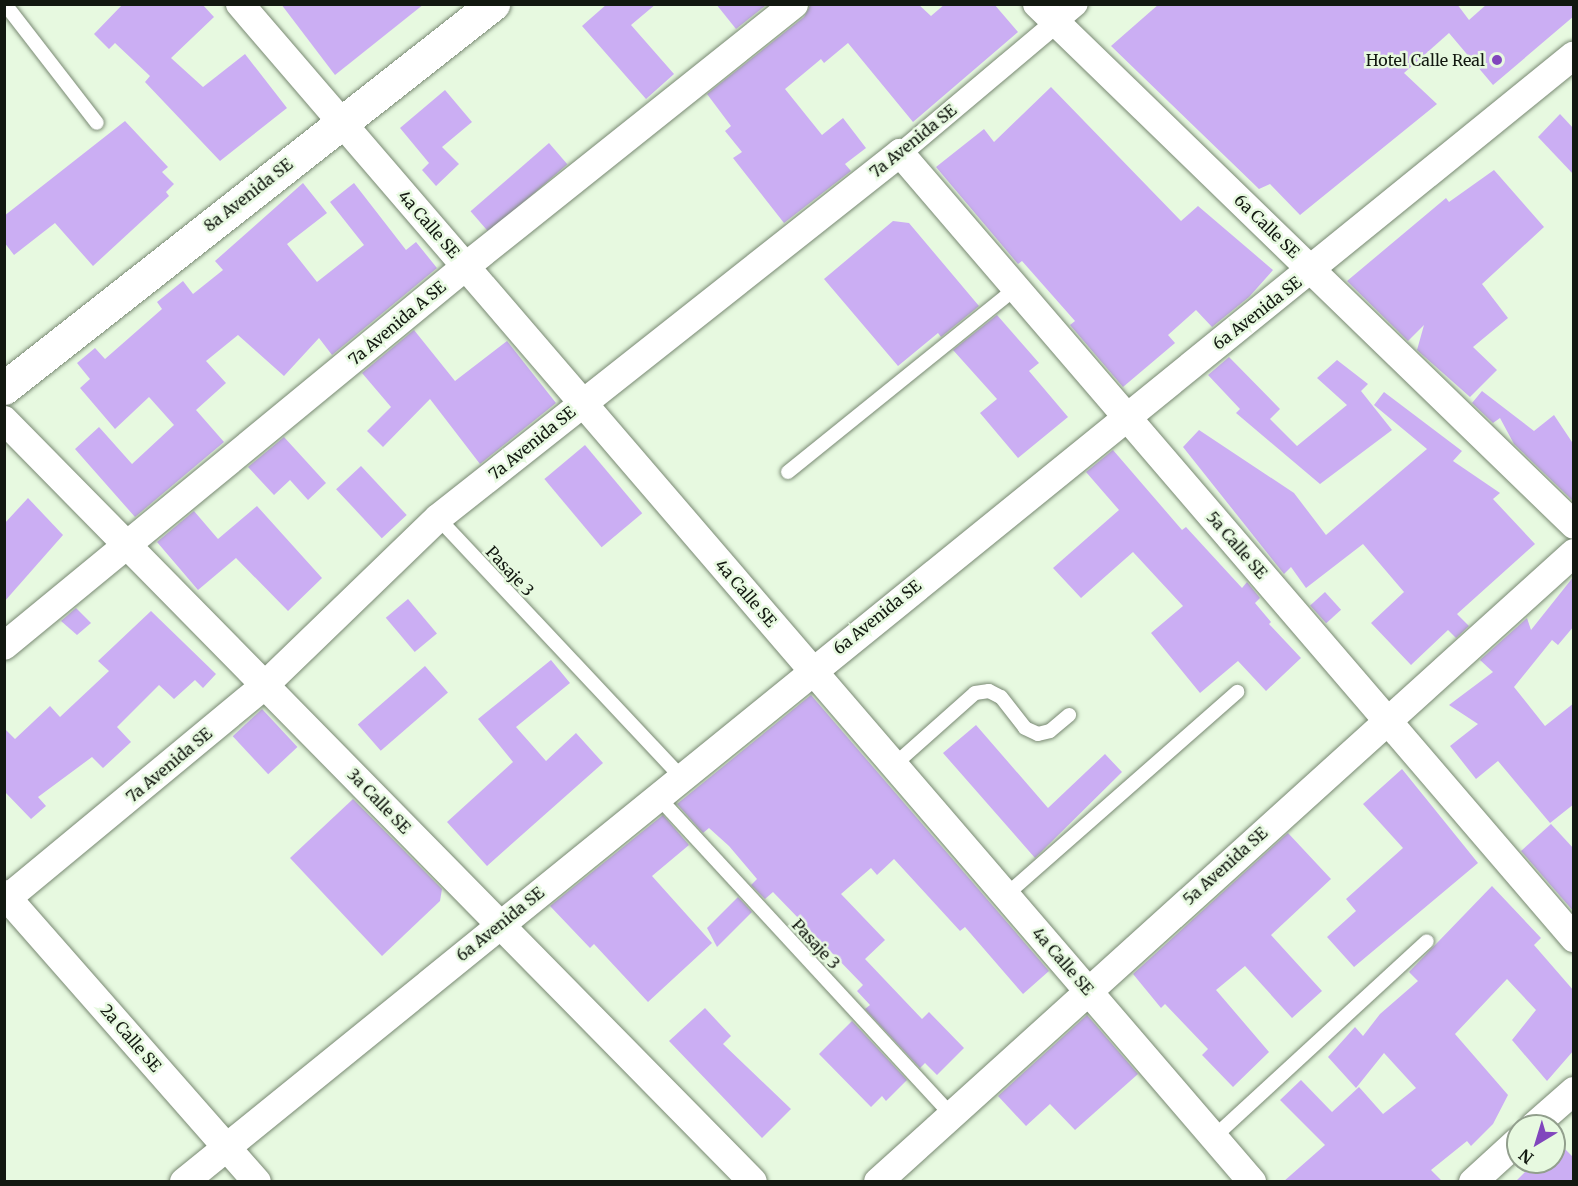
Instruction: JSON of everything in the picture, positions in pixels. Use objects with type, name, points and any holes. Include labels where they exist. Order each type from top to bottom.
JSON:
[{"type":"street","name":"4a Calle SE","points":[[240,4],[1252,1182]]},
{"type":"street","name":"8a Avenida SE","points":[[4,388],[494,4]]},
{"type":"street","name":"7a Avenida A SE","points":[[4,646],[465,267],[794,4]]},
{"type":"street","name":"7a Avenida SE","points":[[6,898],[265,685],[438,518],[900,153],[1056,10]]},
{"type":"street","name":"6a Calle SE","points":[[1056,10],[1312,270],[1574,525]]},
{"type":"street","name":"6a Avenida SE","points":[[184,1182],[1125,415],[1312,270],[1574,55]]},
{"type":"street","name":"5a Calle SE","points":[[900,153],[1574,938]]},
{"type":"street","name":"3a Calle SE","points":[[4,420],[753,1182]]},
{"type":"street","name":"5a Avenida SE","points":[[878,1182],[1386,720],[1574,553]]},
{"type":"street","name":"2a Calle SE","points":[[6,898],[257,1182]]},
{"type":"street","points":[[1547,1114],[1574,1090]]},
{"type":"street","points":[[1473,1182],[1506,1152]]},
{"type":"lane","points":[[4,4],[97,123]]},
{"type":"lane","points":[[788,472],[1016,288]]},
{"type":"lane","name":"Pasaje 3","points":[[438,518],[681,777]]},
{"type":"lane","points":[[894,765],[975,693],[989,691],[1001,697],[1025,728],[1038,734],[1050,731],[1070,715]]},
{"type":"lane","points":[[1006,895],[1237,692]]},
{"type":"lane","name":"Pasaje 3","points":[[657,796],[951,1115]]},
{"type":"lane","points":[[1214,1137],[1427,941]]},
{"type":"building","points":[[123,4],[202,4],[214,17],[171,58],[203,87],[245,54],[287,108],[220,161],[145,82],[150,76],[115,43],[109,49],[94,34]]},
{"type":"building","points":[[281,4],[424,4],[335,75]]},
{"type":"building","points":[[607,4],[656,4],[631,25],[674,74],[646,99],[582,26]]},
{"type":"building","points":[[716,4],[763,4],[765,6],[736,29]]},
{"type":"building","points":[[811,4],[918,4],[931,16],[945,4],[994,4],[1018,32],[913,122],[848,43],[824,63],[821,59],[785,89],[822,135],[843,118],[866,148],[845,164],[851,171],[784,223],[733,158],[742,152],[725,131],[731,126],[707,94],[804,17]]},
{"type":"building","points":[[1159,4],[1457,4],[1469,20],[1487,4],[1574,4],[1574,16],[1493,85],[1449,33],[1404,73],[1437,104],[1300,215],[1270,184],[1259,189],[1111,46]]},
{"type":"building","points":[[1051,87],[1181,221],[1198,206],[1273,270],[1249,297],[1212,327],[1196,310],[1168,335],[1175,343],[1123,387],[1070,325],[1075,321],[1022,261],[1018,264],[936,167],[984,129],[994,142]]},
{"type":"building","points":[[445,90],[472,122],[442,147],[459,164],[436,186],[422,170],[429,163],[400,128]]},
{"type":"building","points":[[1560,114],[1574,129],[1574,175],[1538,137]]},
{"type":"building","points":[[125,121],[168,167],[162,172],[174,184],[166,192],[169,196],[93,266],[55,223],[14,255],[4,242],[4,216]]},
{"type":"building","points":[[549,143],[567,164],[489,232],[471,211]]},
{"type":"building","points":[[1494,170],[1544,227],[1482,284],[1508,318],[1473,347],[1497,370],[1470,397],[1417,350],[1424,325],[1408,341],[1347,281],[1446,198],[1449,202]]},
{"type":"building","points":[[303,183],[327,213],[287,244],[317,282],[364,245],[330,202],[354,183],[406,250],[416,242],[437,268],[332,355],[319,338],[284,376],[238,335],[206,361],[226,383],[196,410],[224,442],[135,517],[75,449],[99,427],[132,464],[174,425],[149,397],[115,429],[80,388],[90,379],[77,363],[95,348],[105,359],[162,309],[157,302],[183,281],[193,294],[223,270],[215,261]]},
{"type":"building","points":[[893,221],[909,223],[979,306],[941,337],[938,333],[898,366],[824,279]]},
{"type":"building","points":[[997,315],[1039,363],[1029,371],[1068,417],[1018,458],[980,413],[997,399],[953,350]]},
{"type":"building","points":[[414,330],[455,381],[507,341],[556,403],[480,464],[430,399],[383,447],[367,431],[391,407],[362,373]]},
{"type":"building","points":[[1229,357],[1280,409],[1270,419],[1297,446],[1347,405],[1317,378],[1337,360],[1368,384],[1361,391],[1392,430],[1320,484],[1236,413],[1240,409],[1208,375]]},
{"type":"building","points":[[1482,391],[1534,431],[1554,415],[1574,445],[1574,502],[1514,444],[1500,418],[1493,423],[1472,403]]},
{"type":"building","points":[[1384,392],[1462,451],[1453,461],[1500,493],[1493,499],[1535,544],[1457,614],[1469,626],[1456,638],[1448,630],[1411,665],[1371,623],[1404,592],[1363,544],[1306,588],[1291,567],[1284,574],[1183,447],[1199,430],[1294,493],[1326,535],[1427,449],[1374,405]]},
{"type":"building","points":[[284,437],[326,483],[308,500],[290,480],[274,495],[248,467]]},
{"type":"building","points":[[585,445],[642,513],[602,547],[544,479]]},
{"type":"building","points":[[1113,450],[1182,530],[1186,527],[1242,588],[1247,582],[1260,598],[1255,603],[1271,622],[1269,624],[1301,658],[1266,691],[1238,661],[1200,693],[1151,633],[1183,606],[1133,552],[1081,598],[1053,568],[1119,510],[1086,472]]},
{"type":"building","points":[[361,466],[407,515],[382,538],[336,489]]},
{"type":"building","points":[[28,498],[63,535],[4,602],[4,524]]},
{"type":"building","points":[[257,506],[322,578],[288,611],[236,558],[198,590],[157,542],[194,511],[218,539]]},
{"type":"building","points":[[1574,576],[1574,626],[1558,645],[1552,640],[1514,687],[1545,726],[1574,703],[1574,804],[1550,823],[1498,761],[1476,779],[1450,746],[1478,724],[1449,705],[1493,672],[1480,660],[1527,618],[1531,630]]},
{"type":"building","points":[[1325,592],[1341,610],[1326,623],[1310,605]]},
{"type":"building","points":[[408,599],[437,633],[415,652],[386,618]]},
{"type":"building","points":[[76,608],[91,623],[77,635],[61,621]]},
{"type":"building","points":[[151,611],[216,674],[203,688],[195,680],[174,699],[159,685],[117,727],[131,742],[103,768],[92,757],[38,797],[46,806],[31,819],[4,791],[4,728],[15,739],[50,706],[60,717],[109,671],[98,661]]},
{"type":"building","points":[[551,660],[570,683],[516,727],[546,761],[576,733],[603,763],[487,866],[447,822],[513,762],[478,719]]},
{"type":"building","points":[[425,666],[448,692],[381,751],[358,724]]},
{"type":"building","points":[[811,695],[1049,971],[1023,994],[965,927],[960,931],[894,859],[877,875],[871,868],[841,894],[885,940],[865,959],[922,1019],[929,1012],[964,1048],[937,1075],[925,1063],[920,1068],[865,1009],[870,1005],[857,991],[863,985],[773,892],[765,899],[751,885],[757,879],[729,846],[709,828],[703,833],[677,804]]},
{"type":"building","points":[[262,709],[297,747],[268,774],[233,736]]},
{"type":"building","points":[[976,725],[1048,808],[1105,754],[1122,772],[1035,858],[943,753]]},
{"type":"building","points":[[1402,769],[1478,863],[1354,967],[1327,937],[1356,911],[1346,899],[1403,848],[1363,804]]},
{"type":"building","points":[[353,799],[442,889],[440,901],[382,956],[290,858]]},
{"type":"building","points":[[663,815],[689,845],[652,876],[712,943],[648,1002],[594,944],[590,948],[550,906]]},
{"type":"building","points":[[1551,824],[1574,849],[1574,912],[1521,851]]},
{"type":"building","points":[[1288,833],[1331,879],[1271,935],[1322,991],[1292,1018],[1245,966],[1216,990],[1269,1052],[1233,1087],[1202,1055],[1208,1049],[1165,1004],[1161,1008],[1133,974]]},
{"type":"building","points":[[1492,886],[1541,938],[1534,945],[1574,991],[1574,1050],[1547,1081],[1512,1040],[1536,1010],[1507,979],[1455,1034],[1508,1095],[1493,1124],[1471,1146],[1467,1141],[1431,1170],[1443,1182],[1283,1182],[1325,1145],[1280,1100],[1301,1080],[1332,1112],[1359,1087],[1383,1114],[1416,1088],[1384,1053],[1356,1088],[1328,1057],[1355,1027],[1363,1036],[1380,1014],[1418,981],[1409,972]]},
{"type":"building","points":[[738,897],[752,912],[717,947],[707,928]]},
{"type":"building","points":[[705,1008],[731,1036],[723,1044],[791,1109],[762,1138],[669,1041]]},
{"type":"building","points":[[1087,1015],[1138,1074],[1075,1130],[1050,1104],[1026,1126],[998,1096]]},
{"type":"building","points":[[852,1021],[907,1080],[886,1101],[882,1096],[871,1107],[819,1054]]},
{"type":"building","points":[[1566,1150],[1574,1158],[1574,1182],[1515,1182],[1523,1174],[1566,1174]]},
{"type":"place","name":"Hotel Calle Real","points":[[1497,60]]}]
